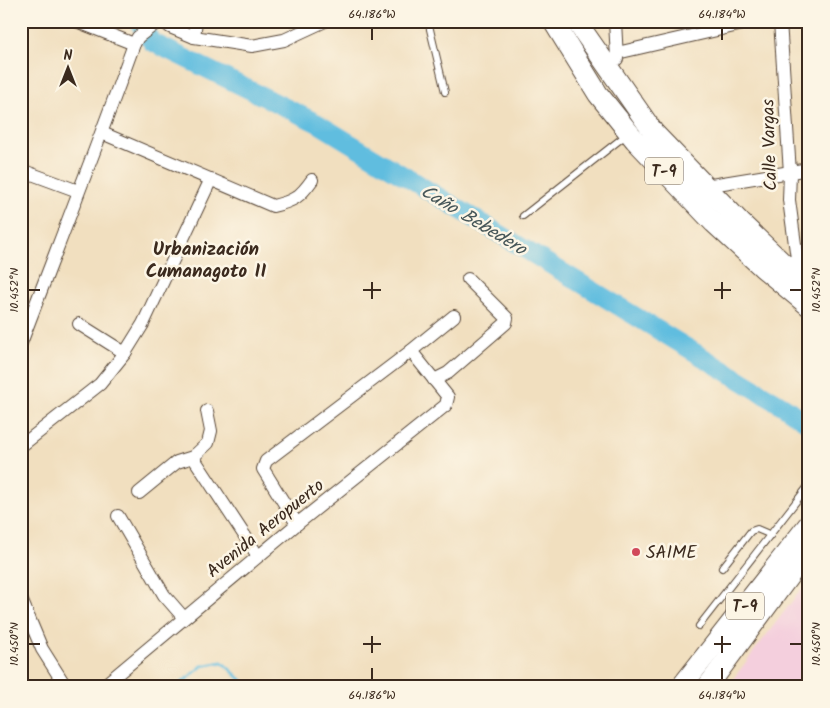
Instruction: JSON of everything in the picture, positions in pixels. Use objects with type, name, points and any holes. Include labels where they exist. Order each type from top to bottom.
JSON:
[{"type":"main road","name":"T-9","points":[[553,21],[598,94],[629,133],[714,223],[762,267],[807,299]]},
{"type":"main road","name":"T-9","points":[[576,21],[654,133],[741,223],[791,271],[807,299]]},
{"type":"main road","name":"T-9","points":[[741,223],[804,270]]},
{"type":"main road","name":"T-9","points":[[681,687],[809,524]]},
{"type":"main road","name":"T-9","points":[[714,682],[809,549]]},
{"type":"street","points":[[76,21],[136,41]]},
{"type":"street","points":[[21,343],[136,41],[160,21]]},
{"type":"street","points":[[164,21],[170,27],[194,37],[252,46],[284,40],[325,21]]},
{"type":"street","points":[[194,37],[196,21]]},
{"type":"street","points":[[615,21],[616,80]]},
{"type":"street","points":[[617,52],[756,21]]},
{"type":"street","name":"Calle Vargas","points":[[780,21],[790,172],[789,200],[804,270]]},
{"type":"street","points":[[102,133],[273,206],[289,202],[302,195],[312,180]]},
{"type":"street","points":[[705,186],[809,169]]},
{"type":"street","points":[[21,170],[78,191]]},
{"type":"street","points":[[21,446],[100,384],[124,353],[143,324],[211,179]]},
{"type":"street","points":[[411,351],[434,380],[448,372],[506,323],[507,318],[468,279]]},
{"type":"street","points":[[297,524],[263,470],[266,461],[454,316]]},
{"type":"street","points":[[79,324],[124,353]]},
{"type":"street","name":"Avenida Aeropuerto","points":[[102,687],[297,524],[446,405],[448,397],[434,380]]},
{"type":"street","points":[[139,493],[177,462],[193,457],[208,443],[210,430],[207,411]]},
{"type":"street","points":[[193,457],[258,556]]},
{"type":"street","points":[[118,516],[164,595],[184,618]]},
{"type":"street","points":[[21,599],[42,650],[66,687]]},
{"type":"lane","points":[[428,21],[446,92]]},
{"type":"lane","points":[[523,216],[629,133]]},
{"type":"lane","points":[[700,626],[809,485]]},
{"type":"lane","points":[[722,568],[752,531],[757,530],[771,535]]},
{"type":"shaded area","points":[[809,579],[809,687],[727,687]]},
{"type":"waterway","name":"Caño Bebedero","points":[[138,21],[152,42],[317,123],[783,406],[809,424]]},
{"type":"waterway","points":[[177,687],[202,666],[222,662],[249,687]]},
{"type":"place","name":"SAIME","points":[[636,552]]},
{"type":"district","name":"Urbanización Cumanagoto II","points":[[206,259]]}]
